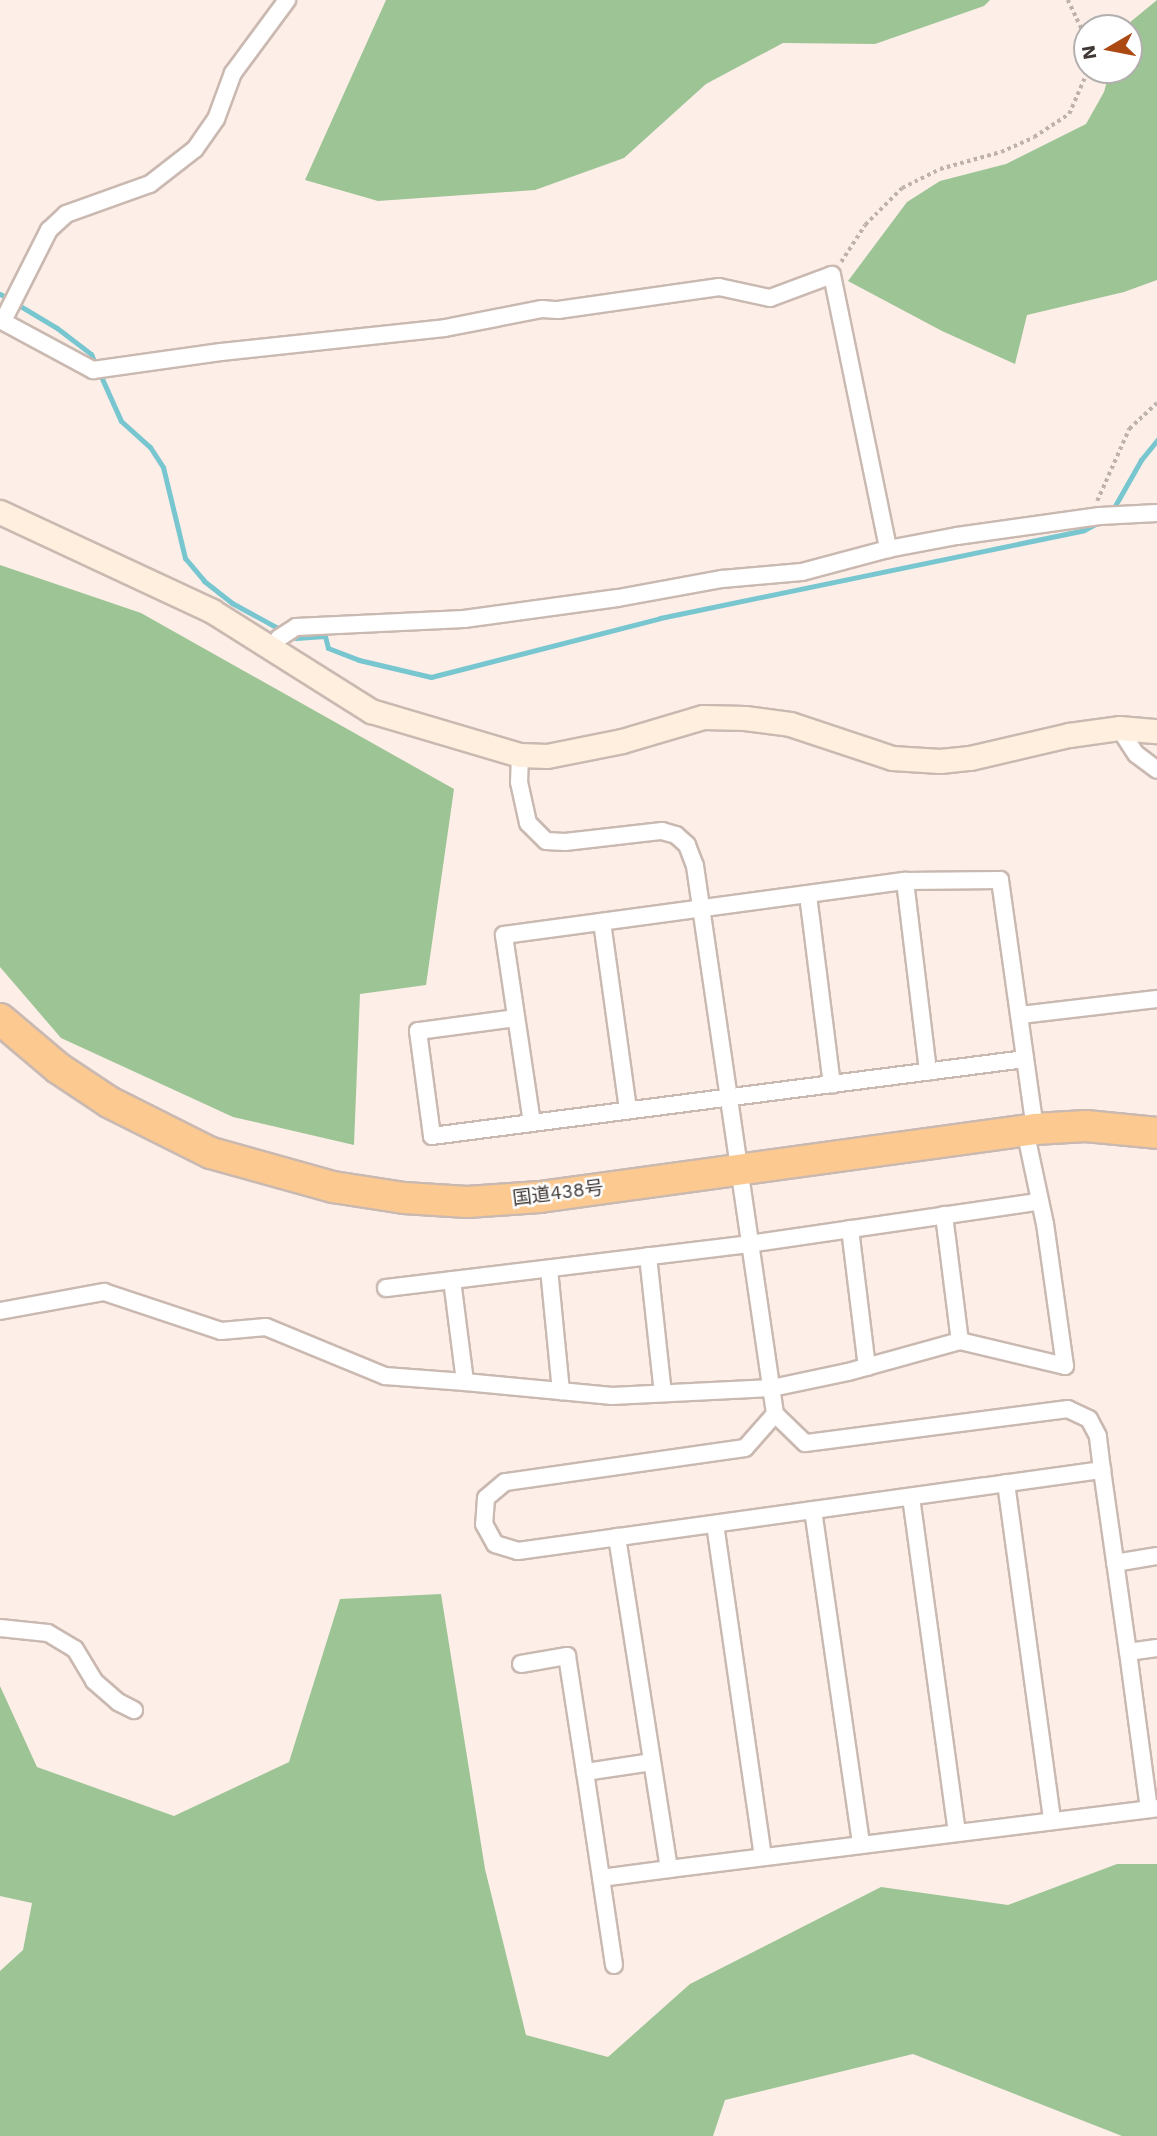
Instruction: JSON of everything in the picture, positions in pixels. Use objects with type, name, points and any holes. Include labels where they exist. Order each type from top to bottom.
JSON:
[{"type":"highway","name":"国道438号","points":[[0,1019],[58,1068],[109,1102],[211,1153],[333,1187],[404,1198],[467,1202],[540,1197],[1030,1130],[1086,1126],[1157,1133]]},
{"type":"street","points":[[287,0],[233,73],[216,119],[195,149],[150,184],[66,214],[49,230],[7,311],[77,364],[100,370],[221,352],[445,328],[542,309],[558,310],[719,287],[770,298],[832,275],[888,549]]},
{"type":"street","points":[[0,512],[212,611],[280,638],[371,711],[520,755],[547,756],[622,741],[703,717],[746,718],[790,724],[892,758],[940,761],[1119,728],[1157,731]]},
{"type":"street","points":[[280,638],[314,625],[477,617],[618,598],[722,579],[802,572],[888,549],[1100,517],[1157,513]]},
{"type":"street","points":[[1119,728],[1136,754],[1157,770]]},
{"type":"street","points":[[520,755],[519,782],[528,823],[535,834],[546,841],[565,842],[662,831],[676,835],[687,845],[695,866],[775,1414],[805,1443],[1069,1409],[1088,1419],[1098,1436],[1153,1808],[601,1878]]},
{"type":"street","points":[[0,1311],[104,1292],[221,1331],[266,1327],[385,1376],[612,1396],[772,1388],[867,1367],[960,1341],[1065,1366],[1045,1224],[1038,1202],[1026,1059],[1000,880],[905,881],[504,935],[531,1123]]},
{"type":"street","points":[[905,881],[928,1072]]},
{"type":"street","points":[[808,895],[832,1084]]},
{"type":"street","points":[[602,922],[628,1110]]},
{"type":"street","points":[[1020,1016],[1157,999]]},
{"type":"street","points":[[516,1018],[418,1031],[432,1136],[1026,1059]]},
{"type":"street","points":[[386,1288],[749,1244],[1038,1202]]},
{"type":"street","points":[[944,1215],[960,1341]]},
{"type":"street","points":[[850,1229],[867,1367]]},
{"type":"street","points":[[648,1256],[663,1393]]},
{"type":"street","points":[[549,1269],[561,1391]]},
{"type":"street","points":[[452,1280],[465,1382]]},
{"type":"street","points":[[775,1414],[745,1448],[505,1482],[486,1498],[484,1524],[495,1544],[518,1551],[1102,1470]]},
{"type":"street","points":[[1006,1483],[1052,1821]]},
{"type":"street","points":[[911,1497],[957,1833]]},
{"type":"street","points":[[813,1510],[861,1845]]},
{"type":"street","points":[[715,1524],[763,1857]]},
{"type":"street","points":[[617,1537],[669,1869]]},
{"type":"street","points":[[1115,1563],[1157,1556]]},
{"type":"street","points":[[0,1628],[48,1633],[75,1649],[94,1681],[118,1702],[134,1710]]},
{"type":"street","points":[[1128,1652],[1157,1648]]},
{"type":"street","points":[[521,1664],[567,1656],[614,1965]]},
{"type":"street","points":[[585,1772],[652,1762]]},
{"type":"path","points":[[832,275],[865,225],[902,188],[940,169],[1001,152],[1034,138],[1069,114],[1082,84]]},
{"type":"path","points":[[1100,517],[1129,429],[1157,403]]},
{"type":"green space","points":[[386,0],[990,0],[984,6],[875,44],[783,43],[706,84],[624,158],[535,190],[378,201],[305,180]]},
{"type":"green space","points":[[1157,0],[1157,280],[1124,292],[1027,315],[1015,364],[942,331],[848,281],[907,202],[940,181],[1006,164],[1086,124],[1106,84],[1143,84],[1143,14],[1140,14]]},
{"type":"green space","points":[[0,565],[141,613],[454,789],[426,985],[360,994],[354,1145],[233,1117],[61,1038],[0,967]]},
{"type":"green space","points":[[441,1594],[485,1869],[526,2035],[608,2057],[690,1984],[881,1887],[1008,1905],[1117,1864],[1157,1864],[1157,2136],[1122,2136],[913,2054],[725,2100],[713,2136],[0,2136],[0,1971],[23,1950],[32,1903],[0,1896],[0,1686],[37,1767],[174,1816],[289,1762],[340,1599]]},
{"type":"waterway","points":[[0,294],[57,328],[91,354],[121,421],[150,447],[163,467],[185,558],[204,581],[232,603],[296,638],[325,636],[328,648],[359,660],[431,677],[660,618],[1084,530],[1099,522]]},
{"type":"waterway","points":[[1112,511],[1141,460],[1157,440]]}]
